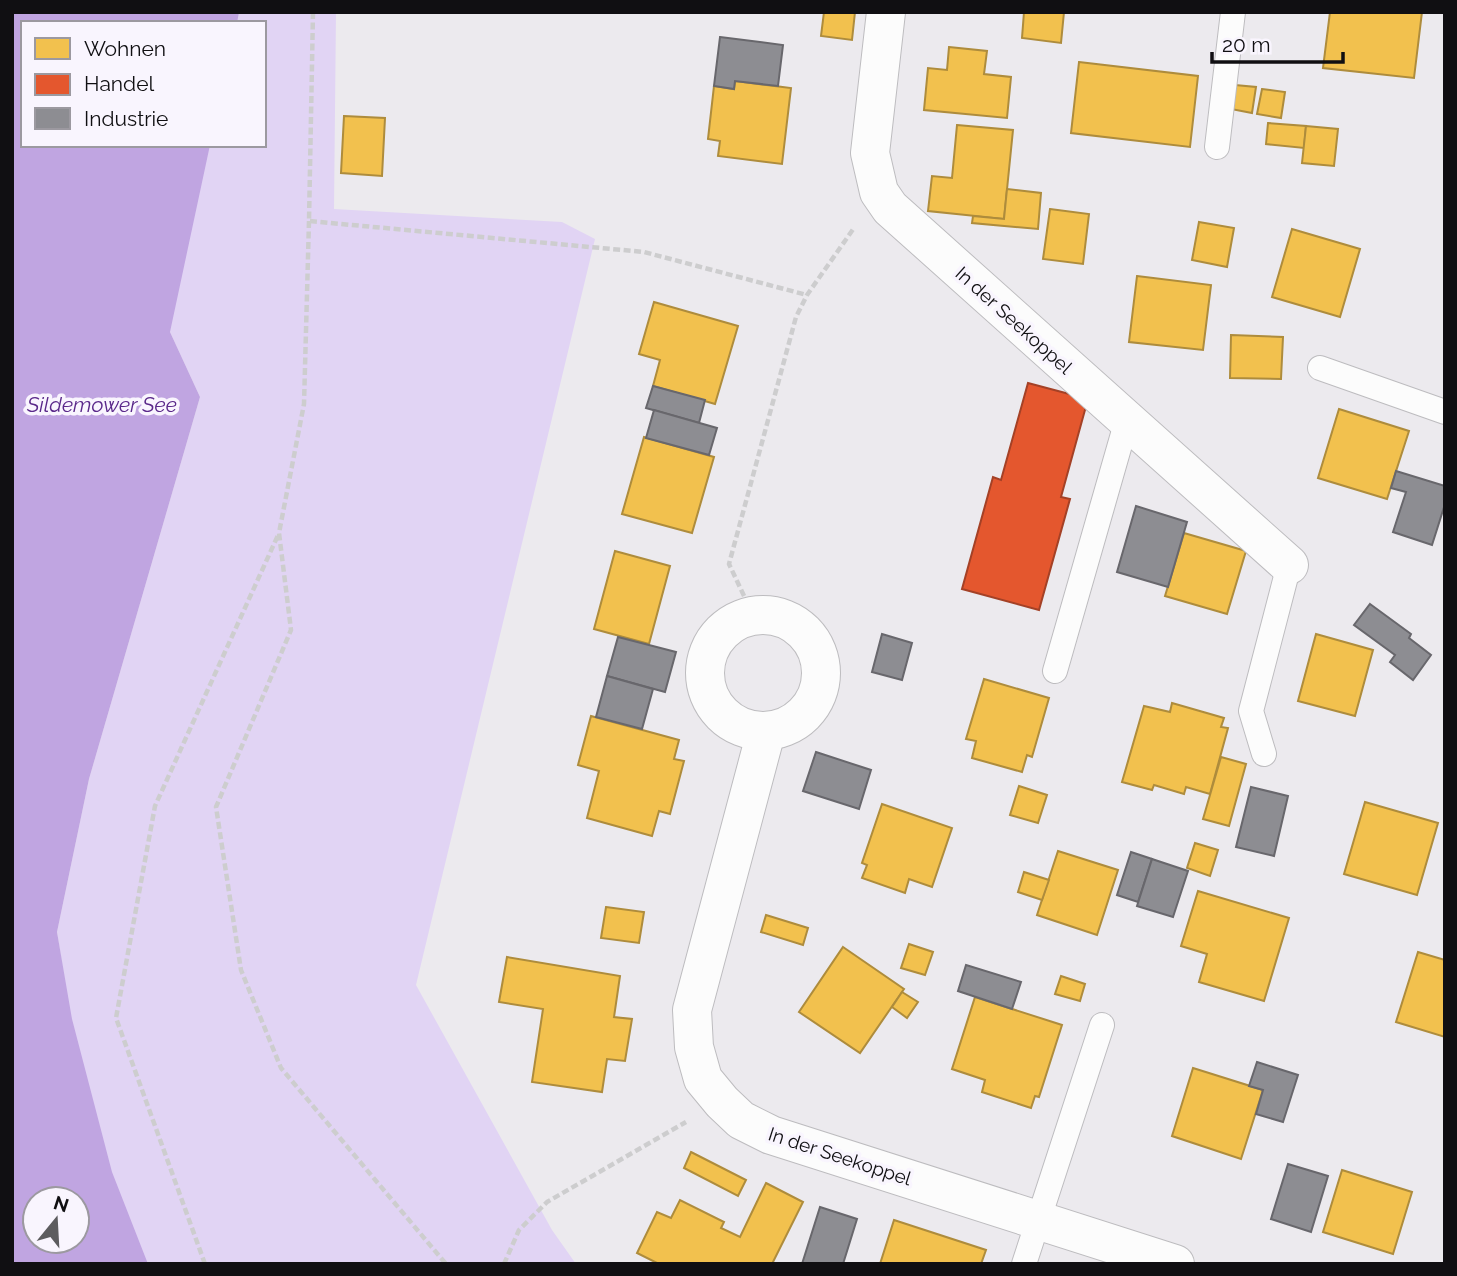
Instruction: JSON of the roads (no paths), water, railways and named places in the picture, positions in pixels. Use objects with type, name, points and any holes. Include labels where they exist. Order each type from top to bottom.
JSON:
[{"type":"street","name":"In der Seekoppel","points":[[886,12],[870,153],[879,192],[890,208],[1289,565]]},
{"type":"street","points":[[753,615],[776,616],[796,625],[812,641],[820,662],[821,684],[811,708],[791,724],[766,732],[741,728],[720,714],[707,692],[704,667],[712,643],[730,625],[753,615]]},
{"type":"street","name":"In der Seekoppel","points":[[766,732],[692,1010],[694,1047],[703,1079],[741,1120],[771,1135],[1175,1264]]},
{"type":"lane","points":[[1217,147],[1233,12]]},
{"type":"lane","points":[[1320,368],[1445,412]]},
{"type":"lane","points":[[1055,671],[1127,420]]},
{"type":"lane","points":[[1265,754],[1251,711],[1289,565]]},
{"type":"lane","points":[[1024,1264],[1102,1025]]},
{"type":"water","name":"Sildemower See","points":[[12,12],[239,12],[237,21],[21,21],[21,147],[210,147],[170,332],[200,397],[89,779],[57,932],[72,1019],[112,1172],[148,1264],[12,1264]]}]
